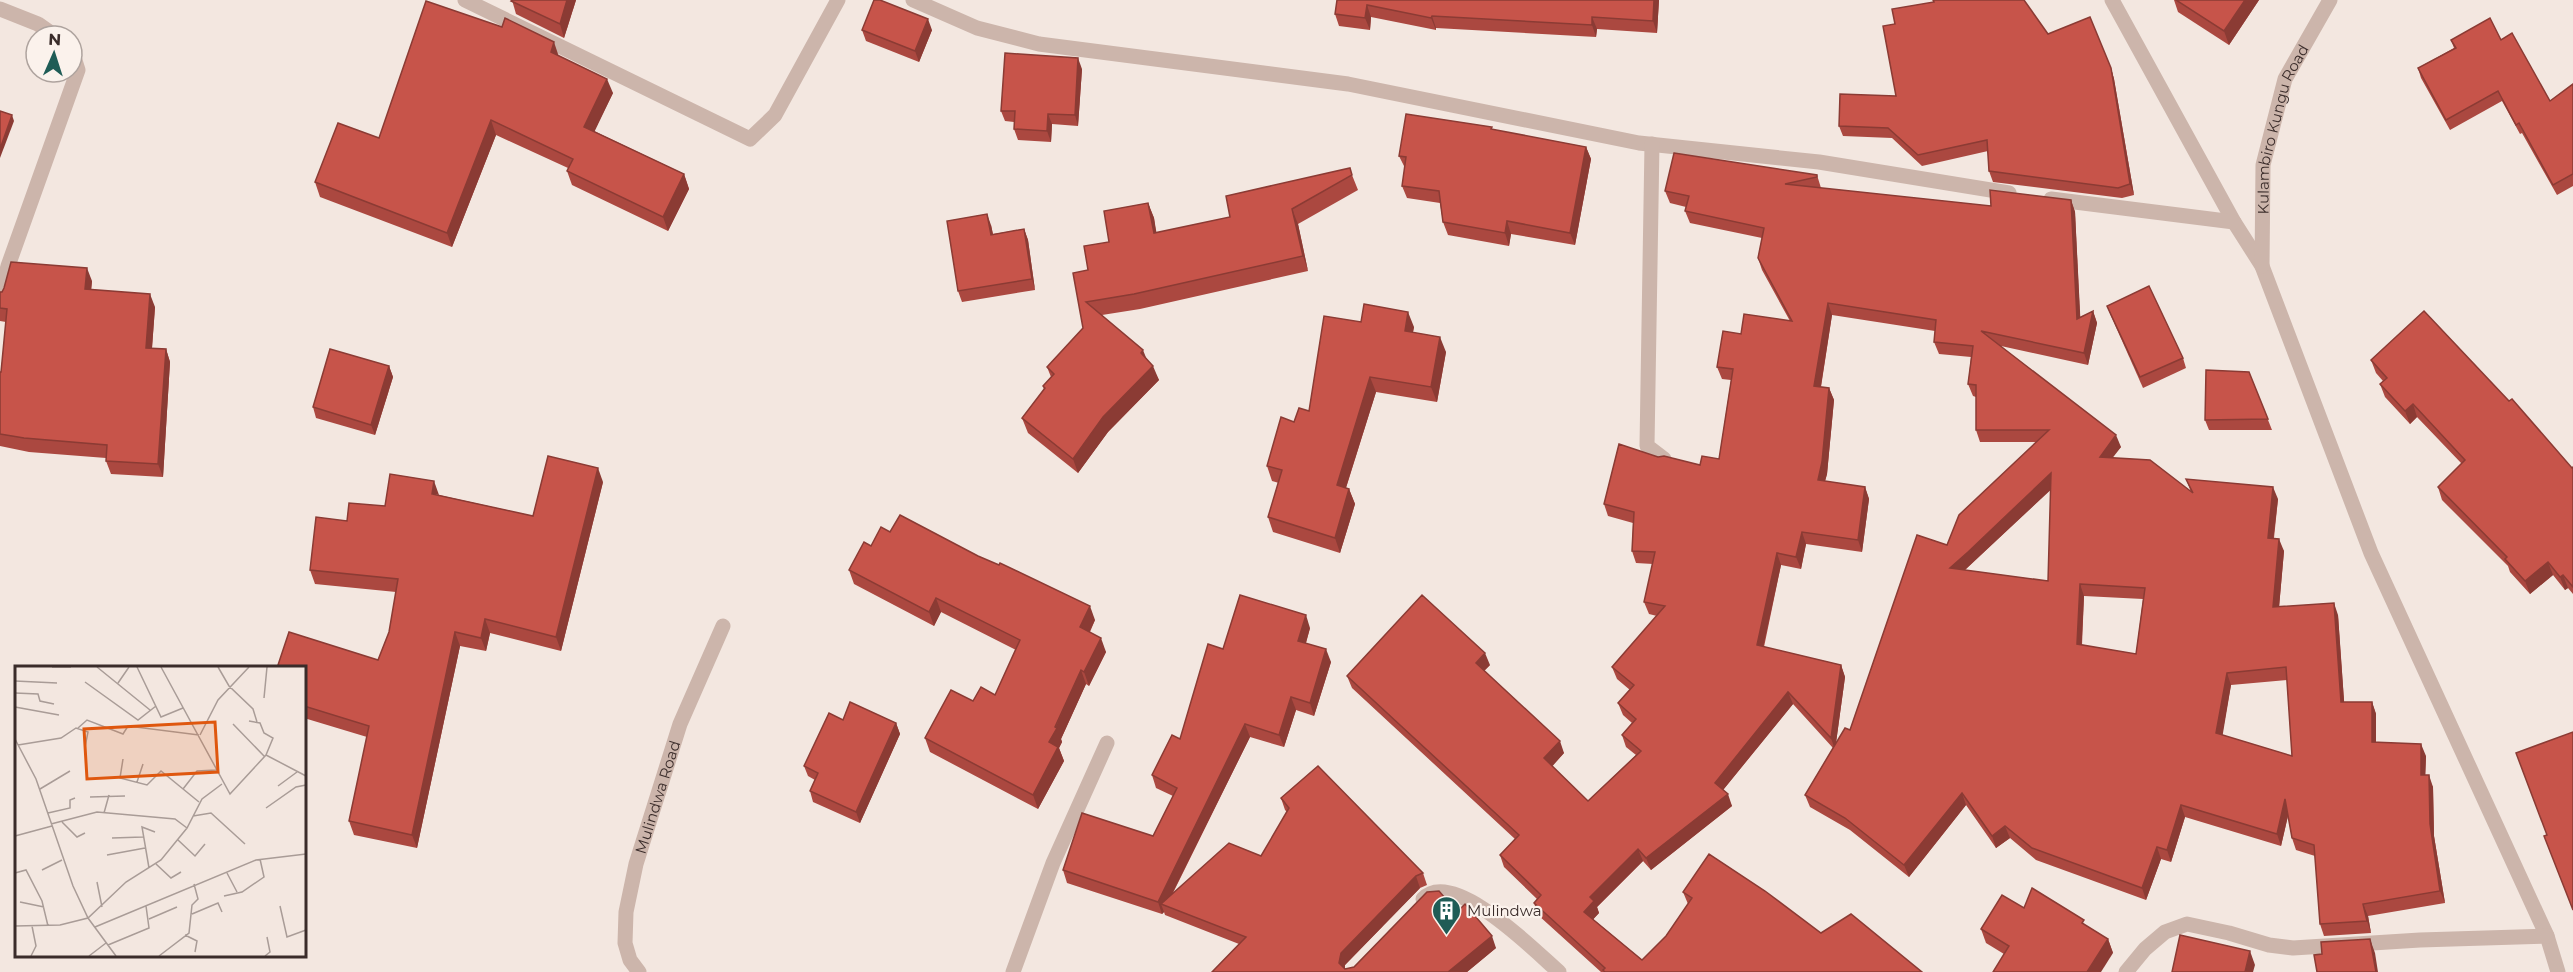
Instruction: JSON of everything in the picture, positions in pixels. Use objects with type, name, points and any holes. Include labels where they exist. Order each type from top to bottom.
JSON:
[{"type":"street","points":[[465,0],[750,139],[775,115],[838,0]]},
{"type":"street","points":[[913,0],[977,28],[1040,44],[1348,84],[1539,124],[1652,144],[1819,162],[2029,196],[2234,222]]},
{"type":"street","points":[[2112,0],[2234,222],[2262,266],[2372,553],[2547,936],[2558,972]]},
{"type":"street","name":"Kulambiro Kungu Road","points":[[2262,266],[2265,154],[2285,79],[2330,0]]},
{"type":"street","points":[[0,9],[38,24]]},
{"type":"street","points":[[0,298],[8,266],[73,84]]},
{"type":"street","points":[[1652,144],[1647,446],[1664,459]]},
{"type":"street","name":"Mulindwa Road","points":[[639,972],[630,960],[625,943],[626,912],[636,864],[680,724],[723,626]]},
{"type":"street","points":[[1013,972],[1053,862],[1107,743]]},
{"type":"street","points":[[1412,910],[1427,895],[1452,892],[1485,909],[1559,972]]},
{"type":"street","points":[[2126,972],[2164,932],[2187,924],[2270,945],[2293,948],[2547,936]]},
{"type":"building","points":[[512,0],[567,0],[560,24]]},
{"type":"building","points":[[874,0],[880,0],[928,19],[915,51],[862,30]]},
{"type":"building","points":[[1337,0],[1654,0],[1653,21],[1592,17],[1592,25],[1432,16],[1431,18],[1367,5],[1365,18],[1335,14]]},
{"type":"building","points":[[1933,0],[2024,0],[2048,34],[2090,17],[2111,68],[2130,184],[2118,188],[1989,171],[1987,140],[1918,155],[1888,128],[1839,126],[1840,94],[1896,96],[1883,26],[1895,24],[1892,9],[1934,2]]},
{"type":"building","points":[[2176,0],[2245,0],[2224,31]]},
{"type":"building","points":[[426,1],[502,27],[505,18],[554,42],[551,52],[607,79],[584,127],[684,174],[663,217],[567,171],[573,159],[491,120],[447,233],[315,182],[338,123],[379,138]]},
{"type":"building","points":[[2490,18],[2501,40],[2512,33],[2550,101],[2573,84],[2573,174],[2553,185],[2519,123],[2516,125],[2498,91],[2446,120],[2418,68],[2456,48],[2451,40]]},
{"type":"building","points":[[1005,53],[1078,58],[1075,115],[1048,114],[1047,131],[1014,129],[1015,111],[1001,111]]},
{"type":"building","points":[[0,111],[12,115],[0,149]]},
{"type":"building","points":[[1406,114],[1492,127],[1491,129],[1586,147],[1570,233],[1507,221],[1505,233],[1443,222],[1439,191],[1402,186],[1406,157],[1399,156]]},
{"type":"building","points":[[1674,153],[1817,175],[1817,177],[1785,184],[1991,206],[1990,190],[2071,200],[2077,319],[2093,311],[2084,353],[1981,331],[2116,435],[2100,457],[2150,460],[2193,493],[2186,479],[2273,487],[2268,538],[2279,539],[2273,607],[2334,603],[2341,702],[2372,702],[2372,742],[2421,744],[2421,775],[2429,775],[2430,824],[2440,891],[2363,904],[2367,921],[2320,924],[2314,845],[2292,838],[2285,799],[2277,834],[2181,805],[2167,850],[2157,847],[2142,888],[2032,848],[2005,826],[1992,836],[1962,793],[1904,865],[1845,818],[1805,795],[1845,728],[1850,730],[1917,535],[1947,545],[1959,515],[2049,430],[1976,430],[1976,385],[1968,384],[1973,346],[1934,342],[1936,320],[1828,303],[1814,386],[1829,388],[1822,462],[1818,480],[1865,487],[1858,540],[1802,532],[1796,557],[1777,553],[1757,645],[1841,665],[1831,738],[1788,692],[1715,783],[1728,794],[1646,858],[1638,849],[1590,897],[1594,901],[1584,912],[1642,960],[1666,936],[1692,898],[1683,892],[1709,854],[1765,891],[1821,933],[1851,914],[1922,972],[1605,972],[1603,970],[1605,968],[1534,903],[1541,895],[1500,855],[1519,835],[1347,676],[1422,595],[1485,653],[1476,663],[1560,741],[1544,758],[1588,801],[1641,751],[1622,735],[1636,719],[1618,703],[1634,685],[1612,667],[1665,606],[1644,602],[1655,552],[1632,551],[1634,512],[1604,504],[1619,444],[1658,457],[1664,456],[1700,465],[1702,456],[1719,459],[1733,369],[1717,367],[1723,331],[1741,334],[1744,314],[1792,321],[1758,258],[1764,228],[1685,211],[1689,196],[1665,191]],"holes":[[[2051,473],[2048,581],[1950,568],[1968,552]],[[2080,584],[2145,588],[2136,654],[2077,644]],[[2286,667],[2292,756],[2216,733],[2227,673]]]},
{"type":"building","points":[[1350,168],[1352,175],[1292,209],[1303,256],[1134,294],[1086,302],[1143,350],[1141,353],[1153,366],[1103,417],[1073,459],[1022,418],[1045,388],[1043,386],[1054,374],[1047,367],[1083,328],[1073,273],[1088,270],[1084,246],[1109,242],[1104,211],[1148,203],[1154,233],[1230,217],[1226,196]]},
{"type":"building","points":[[987,214],[991,235],[1024,229],[1032,279],[958,291],[947,221]]},
{"type":"building","points":[[11,262],[87,268],[85,289],[150,294],[146,348],[166,349],[158,464],[106,461],[107,445],[0,434],[0,372],[7,309],[0,308],[0,292],[4,288]]},
{"type":"building","points":[[2149,286],[2183,358],[2140,377],[2107,306]]},
{"type":"building","points":[[1364,304],[1408,312],[1405,331],[1440,337],[1431,387],[1370,377],[1337,485],[1349,489],[1335,538],[1268,517],[1282,470],[1267,466],[1281,417],[1294,422],[1299,408],[1309,411],[1324,316],[1361,322]]},
{"type":"building","points":[[2424,311],[2509,401],[2512,399],[2573,467],[2573,587],[2563,575],[2560,577],[2548,562],[2525,581],[2505,559],[2507,557],[2438,487],[2465,460],[2413,404],[2405,411],[2380,384],[2387,378],[2371,360]]},
{"type":"building","points":[[330,349],[389,366],[371,425],[313,407]]},
{"type":"building","points":[[2206,370],[2249,372],[2268,419],[2205,420]]},
{"type":"building","points":[[548,456],[598,468],[556,637],[485,619],[481,638],[455,632],[412,835],[349,821],[369,726],[306,707],[306,666],[278,666],[289,632],[378,660],[389,632],[398,579],[310,570],[316,517],[347,521],[349,503],[385,506],[390,474],[434,481],[432,494],[533,516]]},
{"type":"building","points":[[900,515],[978,556],[999,565],[1000,563],[1090,606],[1080,627],[1101,638],[1084,672],[1081,670],[1055,727],[1057,728],[1049,742],[1058,747],[1033,795],[925,738],[951,690],[973,701],[981,687],[995,695],[1020,640],[936,598],[929,612],[849,570],[864,542],[871,546],[881,527],[890,532]]},
{"type":"building","points":[[1240,595],[1306,615],[1298,641],[1326,649],[1310,703],[1291,697],[1279,735],[1245,724],[1158,902],[1063,870],[1082,813],[1153,836],[1177,788],[1152,775],[1172,735],[1180,739],[1208,644],[1223,649]]},
{"type":"building","points":[[850,702],[896,723],[856,812],[810,791],[818,773],[804,766],[829,713],[843,720]]},
{"type":"building","points":[[2573,732],[2573,910],[2544,836],[2547,835],[2516,753]]},
{"type":"building","points":[[1318,766],[1423,873],[1416,876],[1341,953],[1339,963],[1345,969],[1354,967],[1427,892],[1439,891],[1457,912],[1465,904],[1492,936],[1448,972],[1212,972],[1246,937],[1161,904],[1229,843],[1261,856],[1289,808],[1281,798]]},
{"type":"building","points":[[2032,888],[2084,920],[2082,923],[2108,939],[2087,972],[1993,972],[2009,946],[1981,929],[2002,895],[2024,908]]},
{"type":"building","points":[[2180,935],[2250,951],[2245,972],[2172,972]]},
{"type":"building","points":[[2370,939],[2376,972],[2317,972],[2314,955],[2322,954],[2321,942]]},
{"type":"place","name":"Mulindwa","points":[[1446,936]]}]
